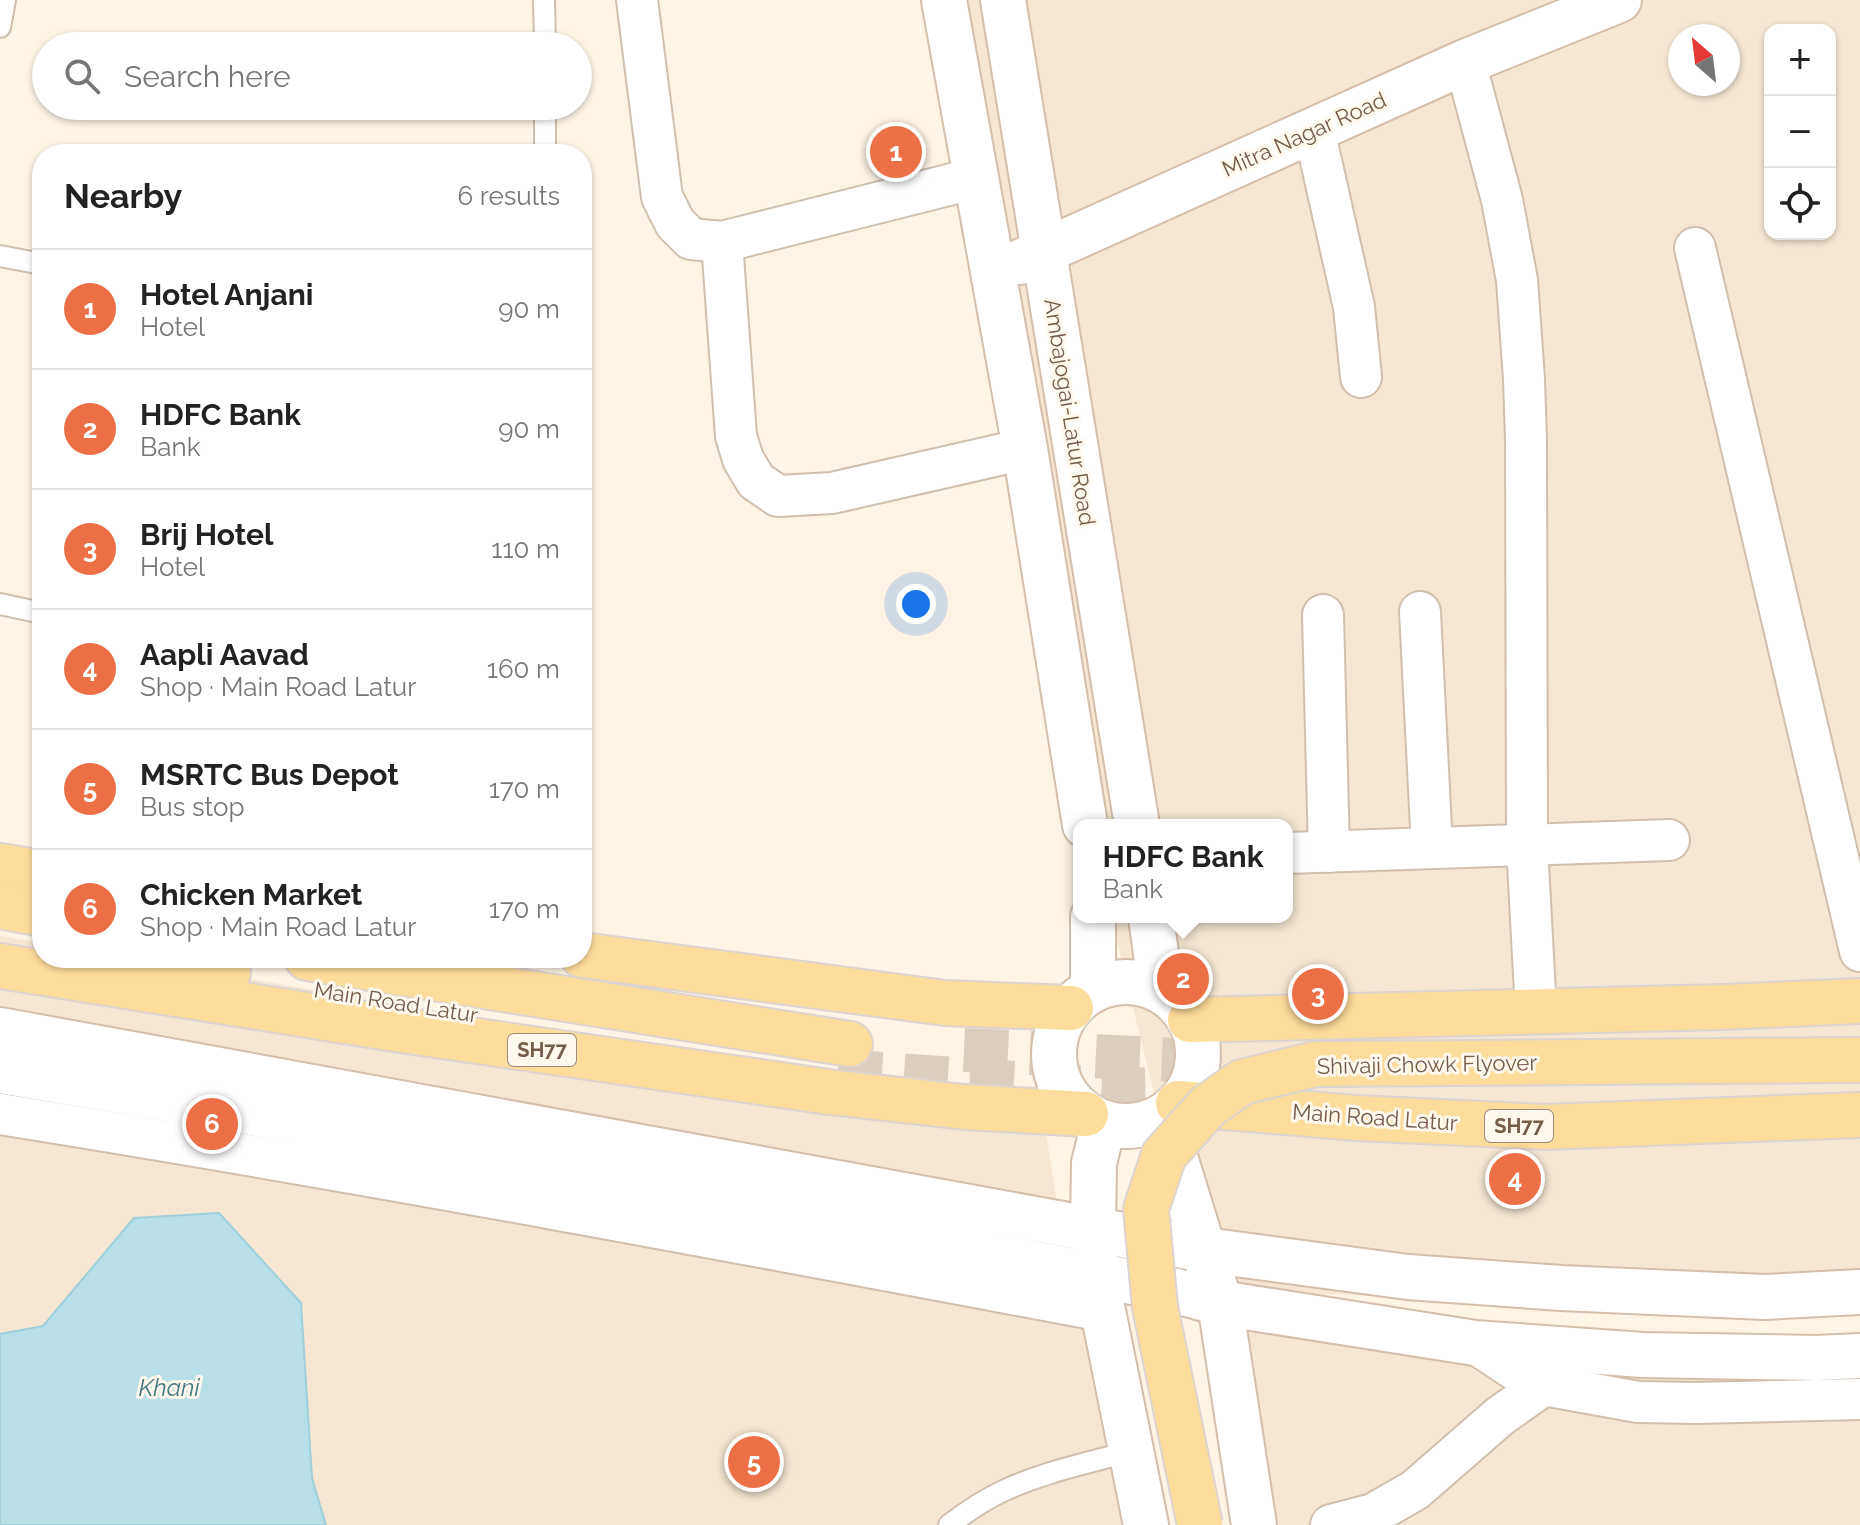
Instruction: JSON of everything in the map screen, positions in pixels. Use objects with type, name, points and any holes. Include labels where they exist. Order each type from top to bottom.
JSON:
[{"type":"main road","points":[[0,866],[32,871]]},
{"type":"main road","points":[[0,906],[32,912]]},
{"type":"main road","points":[[0,933],[32,938]]},
{"type":"main road","points":[[592,956],[945,1003],[1082,999]]},
{"type":"main road","name":"SH77","points":[[0,966],[395,1029],[829,1092],[1095,1118]]},
{"type":"main road","name":"Main Road Latur","points":[[201,968],[399,1003],[844,1058],[361,968]]},
{"type":"main road","points":[[1176,1005],[1536,1012],[1860,1001]]},
{"type":"main road","name":"Shivaji Chowk Flyover","points":[[1200,1525],[1155,1307],[1146,1209],[1164,1155],[1208,1106],[1242,1082],[1316,1064],[1860,1060]]},
{"type":"main road","name":"Main Road Latur","points":[[1170,1109],[1545,1127],[1860,1115]]},
{"type":"street","points":[[637,0],[662,197],[675,223],[691,239],[722,242],[976,178]]},
{"type":"street","points":[[944,0],[1025,449],[1084,819]]},
{"type":"street","name":"Ambajogai-Latur Road","points":[[1003,0],[1136,819]]},
{"type":"street","name":"Mitra Nagar Road","points":[[993,275],[1465,62],[1616,0]]},
{"type":"street","points":[[1465,62],[1502,200],[1517,280],[1526,440],[1527,845],[1536,1012]]},
{"type":"street","points":[[1314,130],[1354,307],[1361,377]]},
{"type":"street","points":[[722,242],[736,436],[743,459],[756,481],[778,496],[832,493],[1025,449]]},
{"type":"street","points":[[1695,248],[1860,951]]},
{"type":"street","points":[[1420,612],[1432,848]]},
{"type":"street","points":[[1323,615],[1329,852]]},
{"type":"street","points":[[1293,853],[1669,840]]},
{"type":"street","points":[[1082,999],[1092,923]]},
{"type":"street","points":[[1153,923],[1176,1005],[1198,1049],[1194,1078],[1187,1092],[1170,1109],[1149,1122],[1134,1125],[1095,1118],[1067,1096],[1060,1084],[1054,1058],[1058,1031],[1082,999],[1119,982],[1148,985],[1176,1005]]},
{"type":"street","points":[[0,1030],[1205,1250],[1408,1277],[1561,1288],[1765,1297],[1860,1292]]},
{"type":"street","points":[[0,1071],[268,1116],[1100,1293]]},
{"type":"street","points":[[1170,1109],[1187,1201],[1220,1303],[1254,1525]]},
{"type":"street","points":[[0,1114],[712,1238],[1100,1293],[1173,1290],[1220,1303],[1475,1343],[1643,1355],[1860,1356]]},
{"type":"street","points":[[1095,1118],[1093,1228],[1100,1293],[1146,1525]]},
{"type":"street","points":[[1475,1343],[1544,1385],[1638,1402],[1860,1399]]},
{"type":"street","points":[[1331,1525],[1373,1514],[1415,1490],[1500,1416],[1544,1385]]},
{"type":"lane","points":[[0,27],[5,0]]},
{"type":"lane","points":[[544,0],[545,32]]},
{"type":"lane","points":[[545,120],[545,144]]},
{"type":"lane","points":[[0,256],[32,262]]},
{"type":"lane","points":[[0,604],[32,611]]},
{"type":"lane","points":[[949,1525],[1003,1490],[1131,1451]]},
{"type":"shaded area","points":[[964,0],[1860,0],[1860,1290],[1778,1298],[1284,1294],[1471,1343],[1860,1350],[1860,1525],[1232,1525],[1202,1280],[1112,923],[1293,923],[1293,819],[1091,819]]},
{"type":"shaded area","points":[[0,936],[32,941],[32,968],[186,968],[1043,1115],[1072,1293],[1139,1525],[0,1525]]},
{"type":"water","name":"Khani","points":[[219,1213],[301,1303],[312,1478],[326,1525],[0,1525],[0,1334],[43,1326],[134,1218]]},
{"type":"tunnel","points":[[964,1050],[1199,1061]]},
{"type":"tunnel","points":[[838,1071],[1117,1090],[1222,1088]]},
{"type":"place","name":"Hotel Anjani","points":[[896,152]]},
{"type":"place","name":"HDFC Bank","points":[[1183,979]]},
{"type":"place","name":"Brij Hotel","points":[[1318,994]]},
{"type":"place","name":"Chicken Market","points":[[212,1124]]},
{"type":"place","name":"Aapli Aavad","points":[[1515,1179]]},
{"type":"place","name":"MSRTC Bus Depot","points":[[754,1462]]}]
